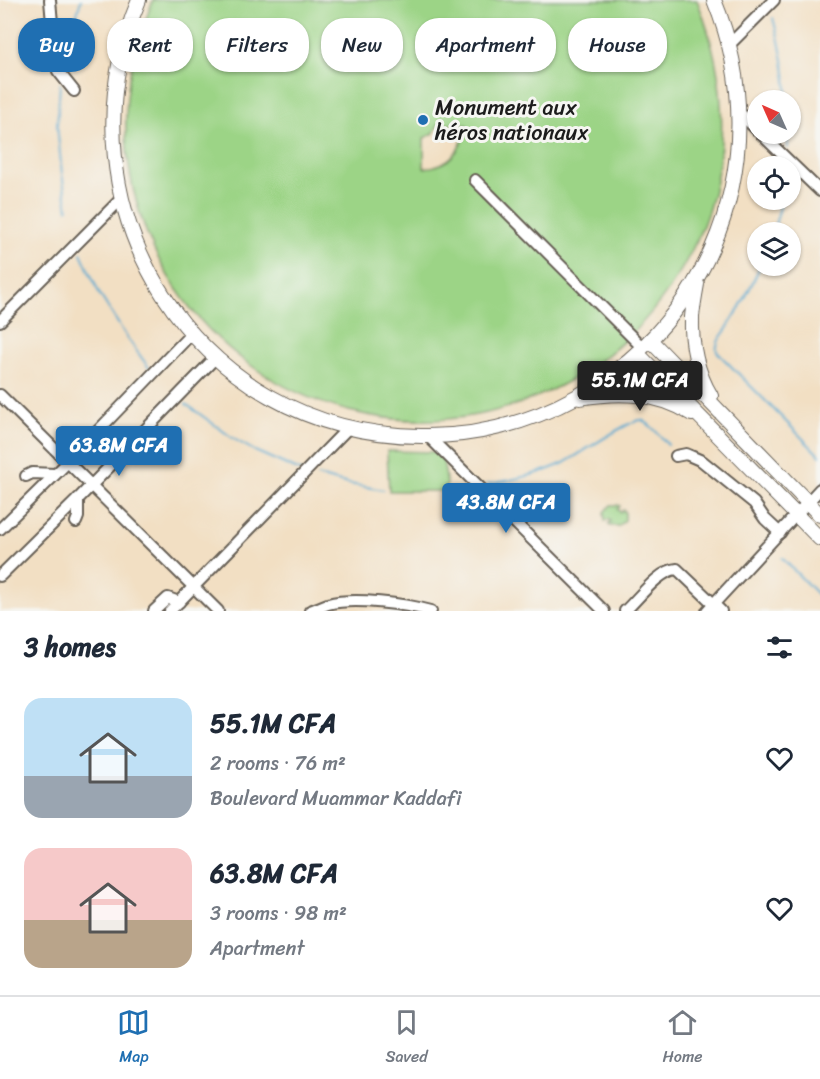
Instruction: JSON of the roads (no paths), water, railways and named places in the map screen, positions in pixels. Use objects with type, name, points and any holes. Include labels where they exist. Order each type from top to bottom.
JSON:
[{"type":"main road","points":[[139,0],[121,52],[114,97],[115,165],[131,230],[148,271],[172,308],[192,333],[216,357],[250,383],[278,400],[318,418],[349,427],[392,435],[428,436],[465,434],[501,427],[536,416],[570,400],[600,382],[643,347],[676,309],[699,275],[718,234],[731,191],[737,157],[739,112],[736,78],[729,45],[714,0]]},
{"type":"main road","points":[[699,275],[692,318],[693,340],[704,382],[721,413]]},
{"type":"main road","points":[[643,347],[721,413],[820,515]]},
{"type":"main road","points":[[643,347],[711,428],[820,538]]},
{"type":"main road","points":[[570,400],[608,394],[648,397],[675,405],[711,428]]},
{"type":"street","points":[[50,0],[58,71],[74,91]]},
{"type":"street","points":[[729,45],[774,0]]},
{"type":"street","points":[[739,112],[747,120]]},
{"type":"street","points":[[771,144],[820,191]]},
{"type":"street","points":[[475,180],[643,347]]},
{"type":"street","points":[[0,321],[122,199]]},
{"type":"street","points":[[0,529],[192,333]]},
{"type":"street","points":[[0,576],[216,357]]},
{"type":"street","points":[[0,395],[218,611]]},
{"type":"street","points":[[170,611],[349,427]]},
{"type":"street","points":[[428,436],[604,611]]},
{"type":"street","points":[[676,456],[686,453],[702,461],[754,503],[765,519],[780,533]]},
{"type":"street","points":[[26,476],[32,473],[55,474]]},
{"type":"street","points":[[625,611],[662,575],[674,569],[677,569],[714,609],[820,489]]},
{"type":"street","points":[[76,522],[78,499]]},
{"type":"street","points":[[154,611],[168,598],[179,602]]},
{"type":"street","points":[[310,611],[329,604],[362,602],[396,604],[431,611]]},
{"type":"waterway","points":[[76,18],[81,0]]},
{"type":"waterway","points":[[773,18],[783,59],[787,90]]},
{"type":"waterway","points":[[60,84],[57,125],[68,209]]},
{"type":"waterway","points":[[776,222],[779,210]]},
{"type":"waterway","points":[[81,253],[100,295],[149,368]]},
{"type":"waterway","points":[[756,276],[740,307],[719,340],[717,352],[820,456]]},
{"type":"waterway","points":[[186,404],[234,439],[300,471]]},
{"type":"waterway","points":[[488,484],[527,476],[555,467],[635,421],[641,420],[647,423],[668,445]]},
{"type":"waterway","points":[[317,476],[384,490]]},
{"type":"waterway","points":[[782,558],[820,597]]},
{"type":"place","name":"Monument aux héros nationaux","points":[[423,120]]}]
